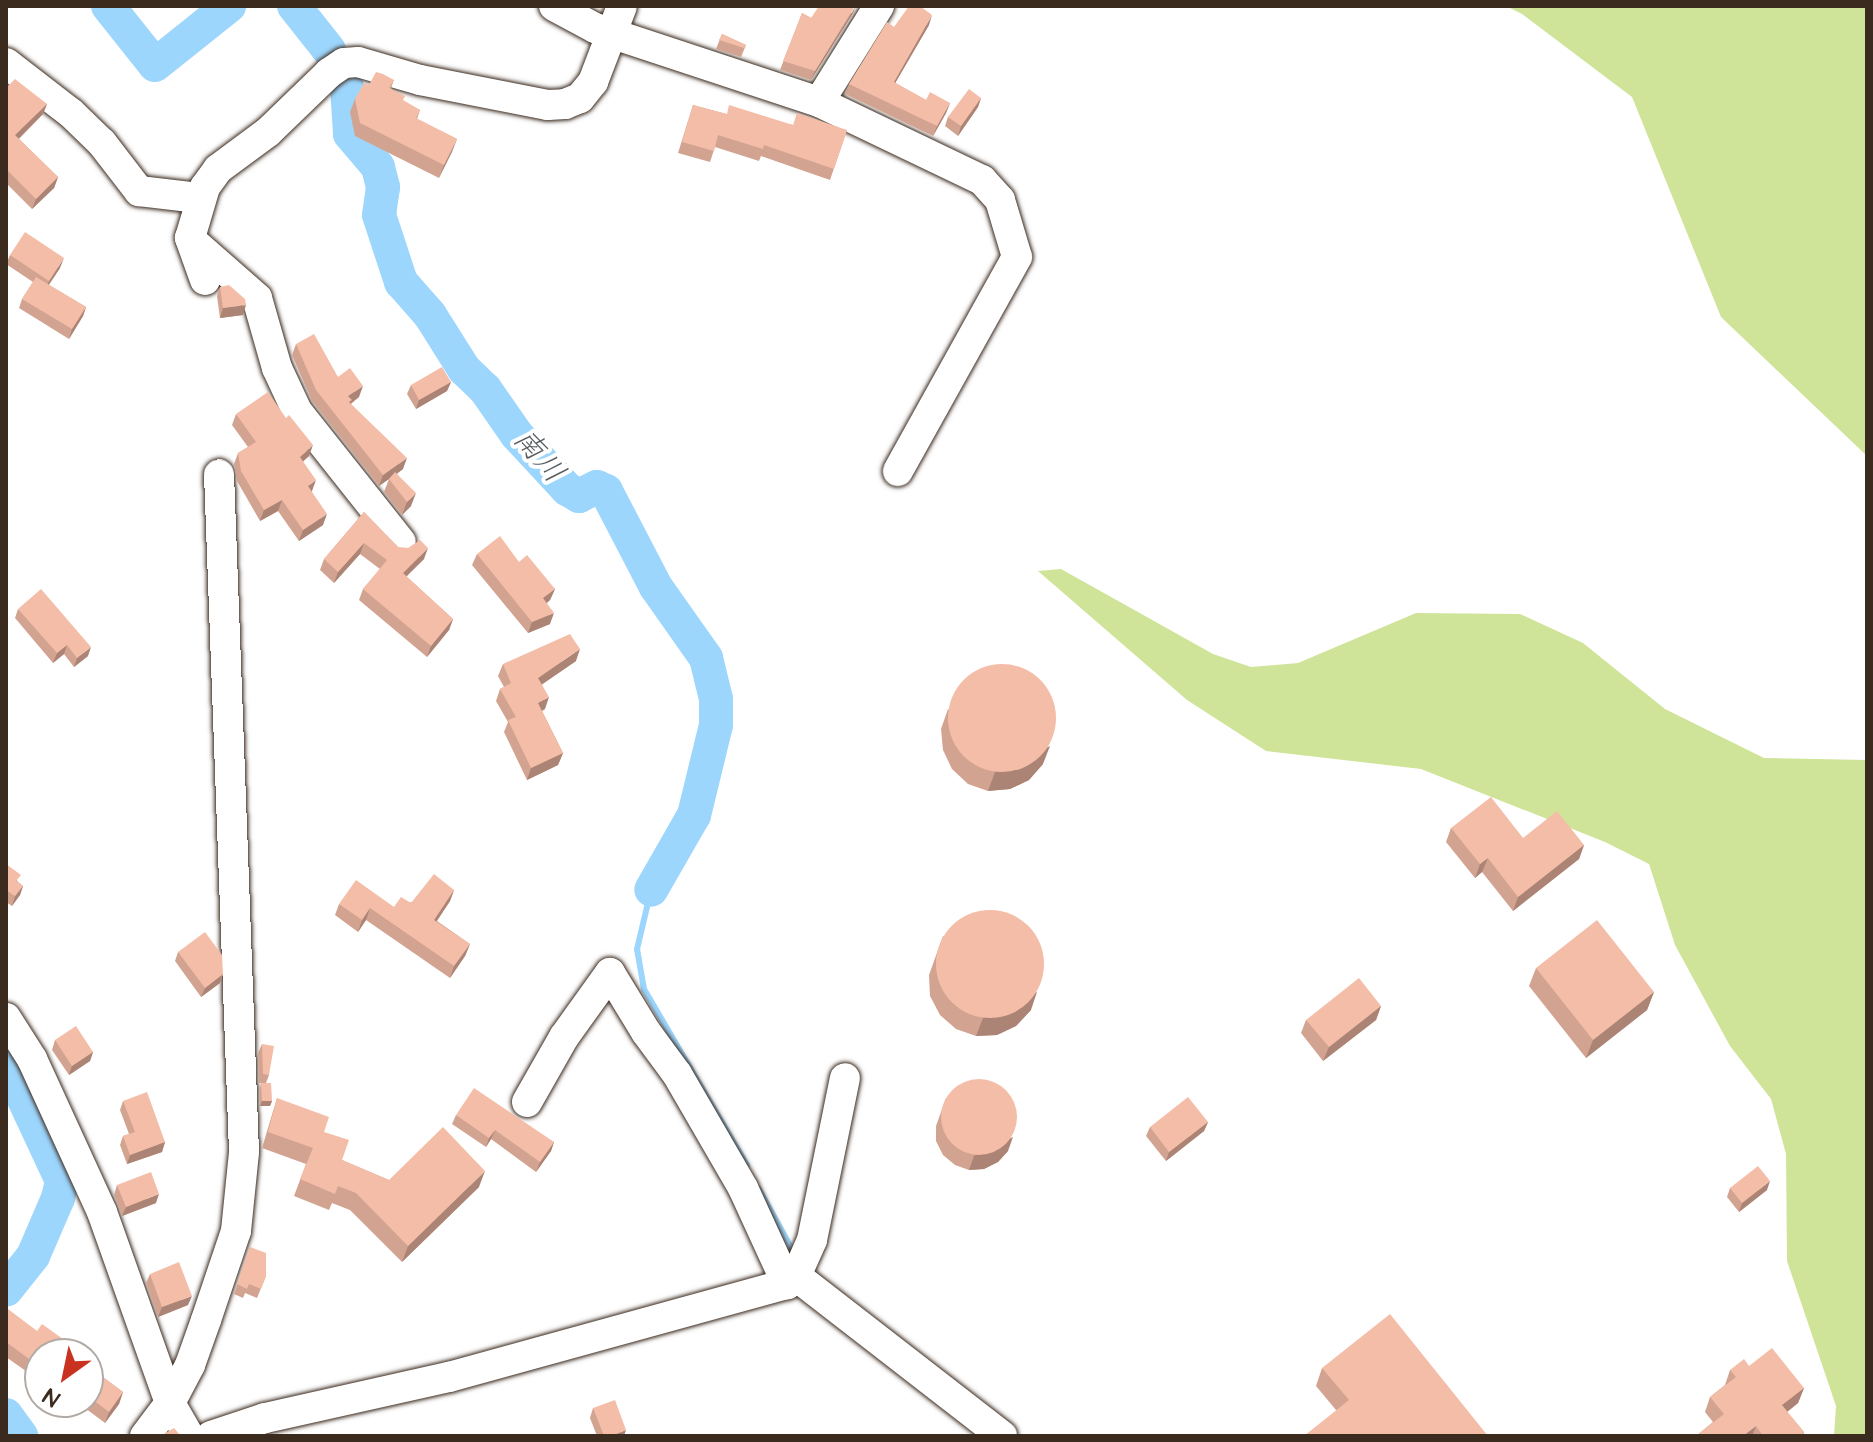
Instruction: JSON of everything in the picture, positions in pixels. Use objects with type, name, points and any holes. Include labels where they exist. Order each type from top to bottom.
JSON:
[{"type":"street","points":[[554,6],[618,20],[819,102],[982,180],[1000,200],[1017,257],[898,471]]},
{"type":"street","points":[[819,102],[879,6]]},
{"type":"street","points":[[205,280],[190,238],[199,198],[218,169],[268,132],[329,73],[344,63],[358,62],[420,80],[548,105],[565,104],[580,98],[593,82],[618,20]]},
{"type":"street","points":[[6,63],[71,113],[102,143],[139,191],[199,198]]},
{"type":"street","points":[[190,238],[257,298],[277,368],[297,411],[401,542]]},
{"type":"street","points":[[145,1436],[170,1403],[190,1365],[236,1231],[244,1152],[219,474]]},
{"type":"street","points":[[527,1102],[564,1037],[610,973],[646,1032],[677,1074],[792,1280],[1002,1436]]},
{"type":"street","points":[[6,1018],[32,1059],[102,1212],[170,1403],[189,1436]]},
{"type":"street","points":[[211,1436],[265,1418],[449,1377],[792,1280],[812,1240],[845,1078]]},
{"type":"green space","points":[[1506,6],[1867,6],[1867,456],[1721,317],[1632,97],[1522,14]]},
{"type":"green space","points":[[1061,569],[1213,654],[1251,667],[1298,663],[1416,613],[1520,614],[1583,643],[1665,709],[1764,758],[1867,760],[1867,1436],[1834,1436],[1836,1406],[1787,1261],[1786,1154],[1771,1099],[1730,1046],[1675,945],[1649,864],[1605,842],[1421,769],[1266,751],[1187,700],[1038,571]]},
{"type":"building","points":[[819,6],[855,6],[815,71],[783,61],[802,13],[811,18]]},
{"type":"building","points":[[909,6],[920,6],[932,15],[894,82],[926,100],[930,92],[950,103],[937,126],[849,84],[887,22],[894,27]]},
{"type":"building","points":[[722,34],[746,45],[744,48],[719,40]]},
{"type":"building","points":[[376,72],[394,80],[389,88],[405,96],[403,100],[420,110],[416,118],[457,139],[444,165],[360,123],[355,99],[364,83],[369,85]]},
{"type":"building","points":[[15,79],[47,104],[15,135],[58,177],[36,199],[6,169],[6,88]]},
{"type":"building","points":[[969,89],[981,98],[961,126],[948,117]]},
{"type":"building","points":[[693,105],[727,114],[729,105],[793,125],[797,113],[847,130],[834,169],[764,145],[763,149],[718,135],[714,151],[682,142]]},
{"type":"building","points":[[25,232],[64,258],[49,281],[10,255]]},
{"type":"building","points":[[36,277],[86,307],[72,329],[22,299]]},
{"type":"building","points":[[229,285],[245,299],[246,305],[223,308],[220,287]]},
{"type":"building","points":[[314,334],[338,377],[350,368],[363,386],[348,396],[352,400],[349,402],[407,458],[383,475],[316,390],[296,344]]},
{"type":"building","points":[[442,367],[451,382],[419,400],[411,385]]},
{"type":"building","points":[[268,392],[286,418],[289,415],[313,445],[300,457],[316,480],[308,486],[327,514],[303,530],[282,500],[264,510],[241,471],[238,453],[256,442],[236,414]]},
{"type":"building","points":[[395,472],[416,493],[407,502],[389,479]]},
{"type":"building","points":[[364,512],[398,547],[408,548],[420,540],[428,548],[403,573],[453,619],[431,646],[363,589],[387,560],[364,543],[338,572],[324,559]]},
{"type":"building","points":[[500,536],[519,562],[527,555],[555,589],[543,598],[554,613],[532,622],[477,554]]},
{"type":"building","points":[[41,589],[91,647],[77,658],[67,645],[57,653],[18,609]]},
{"type":"building","points":[[570,634],[580,649],[538,678],[549,697],[538,703],[563,753],[531,768],[508,720],[516,717],[500,689],[511,683],[503,664]]},
{"type":"building","points":[[1002,664],[1023,668],[1040,680],[1052,697],[1056,718],[1052,739],[1040,756],[1023,768],[1002,772],[981,768],[964,756],[952,739],[948,718],[952,697],[964,680],[981,668]]},
{"type":"building","points":[[1491,797],[1523,838],[1557,811],[1584,845],[1518,897],[1488,858],[1480,864],[1451,828]]},
{"type":"building","points":[[6,864],[21,875],[16,881],[23,886],[15,896],[6,890]]},
{"type":"building","points":[[434,874],[454,890],[434,920],[470,944],[454,966],[370,908],[362,920],[339,904],[356,880],[394,907],[401,897],[411,903]]},
{"type":"building","points":[[990,910],[1011,914],[1028,926],[1040,943],[1044,964],[1040,985],[1028,1002],[1011,1014],[990,1018],[969,1014],[952,1002],[940,985],[936,964],[940,943],[952,926],[969,914]]},
{"type":"building","points":[[1597,920],[1654,992],[1593,1040],[1536,968]]},
{"type":"building","points":[[205,932],[222,955],[223,974],[205,988],[178,952]]},
{"type":"building","points":[[1359,978],[1381,1006],[1329,1047],[1306,1020]]},
{"type":"building","points":[[76,1026],[93,1052],[72,1066],[55,1040]]},
{"type":"building","points":[[262,1044],[274,1046],[269,1075],[263,1074]]},
{"type":"building","points":[[972,1079],[986,1079],[1000,1085],[1011,1096],[1017,1117],[1014,1132],[1006,1144],[986,1155],[972,1155],[958,1149],[947,1138],[941,1124],[941,1110],[947,1096],[958,1085]]},
{"type":"building","points":[[261,1083],[271,1083],[272,1101],[262,1101]]},
{"type":"building","points":[[474,1088],[554,1142],[540,1162],[495,1130],[489,1138],[456,1115]]},
{"type":"building","points":[[147,1092],[165,1142],[130,1155],[123,1136],[135,1132],[123,1101]]},
{"type":"building","points":[[1188,1097],[1208,1122],[1169,1152],[1150,1127]]},
{"type":"building","points":[[277,1098],[329,1117],[324,1132],[349,1140],[342,1160],[389,1180],[443,1127],[485,1171],[408,1246],[356,1193],[338,1186],[335,1194],[300,1179],[313,1148],[268,1132]]},
{"type":"building","points":[[1758,1166],[1770,1181],[1742,1203],[1730,1188]]},
{"type":"building","points":[[151,1172],[159,1194],[126,1207],[117,1185]]},
{"type":"building","points":[[250,1247],[266,1253],[266,1276],[261,1289],[249,1284],[247,1289],[237,1284]]},
{"type":"building","points":[[179,1262],[192,1296],[162,1307],[150,1274]]},
{"type":"building","points":[[8,1309],[37,1331],[42,1324],[62,1338],[24,1338],[24,1355],[6,1342]]},
{"type":"building","points":[[1390,1314],[1488,1436],[1304,1436],[1349,1400],[1322,1368]]},
{"type":"building","points":[[1772,1348],[1804,1388],[1782,1405],[1804,1432],[1799,1436],[1763,1436],[1756,1426],[1743,1436],[1696,1436],[1724,1414],[1710,1397],[1736,1377],[1730,1370],[1744,1359],[1749,1366]]},
{"type":"building","points":[[104,1378],[123,1392],[109,1412],[104,1408]]},
{"type":"building","points":[[615,1400],[626,1430],[604,1436],[593,1408]]},
{"type":"building","points":[[174,1428],[181,1436],[160,1436]]},
{"type":"waterway","name":"南川","points":[[108,6],[155,65],[229,6]]},
{"type":"waterway","name":"南川","points":[[294,6],[329,50]]},
{"type":"waterway","name":"南川","points":[[347,87],[350,134],[378,167],[383,187],[379,215],[401,282],[430,315],[464,369],[485,389],[517,435],[567,489],[579,496],[597,487],[606,491],[656,587],[706,658],[716,699],[716,725],[694,815],[651,890]]},
{"type":"waterway","points":[[651,890],[637,949],[644,989],[747,1165]]},
{"type":"waterway","points":[[6,1061],[62,1181],[58,1198],[33,1256],[6,1290]]},
{"type":"waterway","points":[[759,1189],[792,1249]]},
{"type":"waterway","points":[[6,1415],[21,1436]]}]
